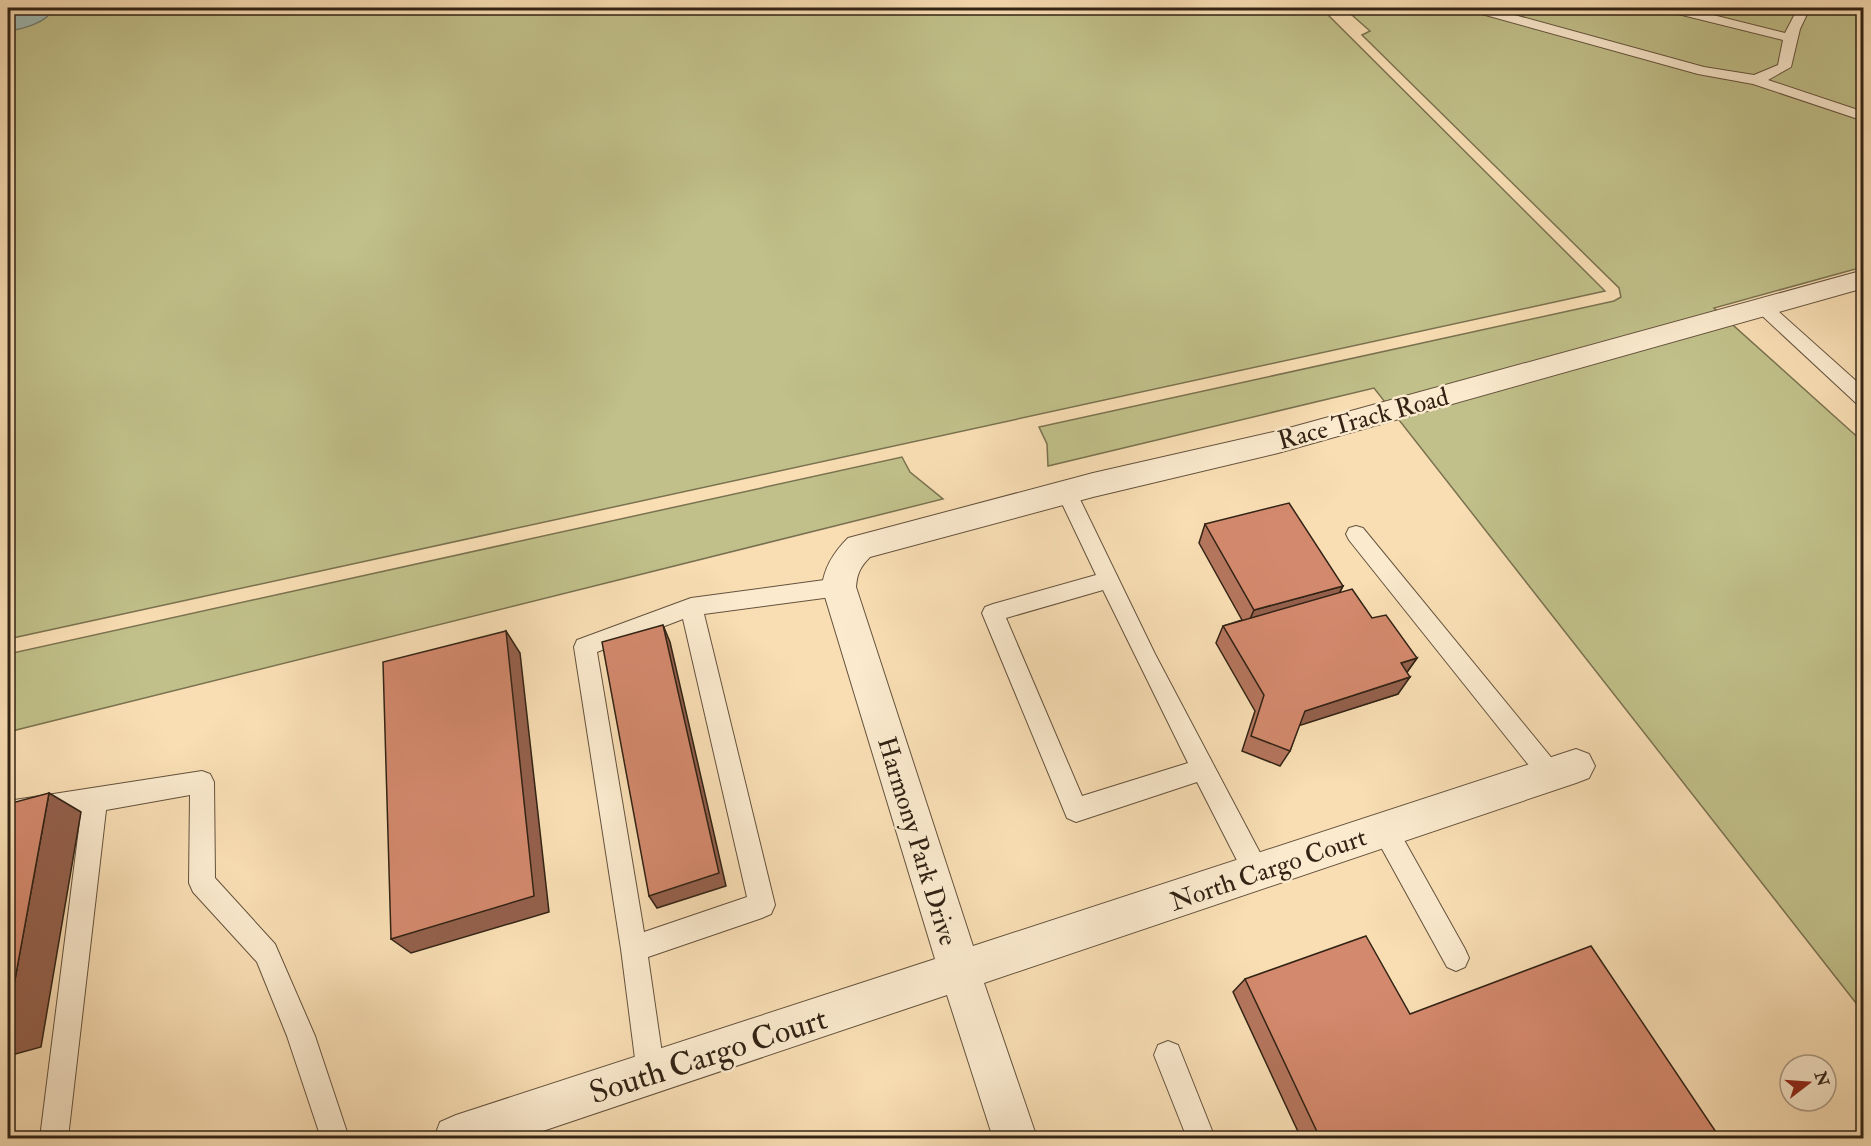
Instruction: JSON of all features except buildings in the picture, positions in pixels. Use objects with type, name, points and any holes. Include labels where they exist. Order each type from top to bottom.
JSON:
[{"type":"street","name":"Race Track Road","points":[[839,587],[840,570],[859,547],[1066,491],[1278,442],[1863,279]]},
{"type":"street","name":"Harmony Park Drive","points":[[839,587],[960,972],[1015,1138]]},
{"type":"street","name":"North Cargo Court","points":[[960,972],[1563,771]]},
{"type":"street","name":"South Cargo Court","points":[[456,1138],[960,972]]},
{"type":"lane","points":[[1476,8],[1702,71],[1756,80],[1863,117]]},
{"type":"lane","points":[[1671,8],[1790,39]]},
{"type":"lane","points":[[1756,80],[1784,67],[1792,29],[1804,8]]},
{"type":"lane","points":[[1763,307],[1863,399]]},
{"type":"lane","points":[[1066,491],[1257,873]]},
{"type":"lane","points":[[1356,534],[1563,771]]},
{"type":"lane","points":[[1109,580],[993,613],[1076,810],[1203,769]]},
{"type":"lane","points":[[651,1074],[634,949],[585,647],[691,607],[839,587]]},
{"type":"lane","points":[[634,949],[762,905],[691,607]]},
{"type":"lane","points":[[8,812],[202,782],[202,883],[266,953],[302,1036],[335,1138]]},
{"type":"lane","points":[[54,1138],[95,800]]},
{"type":"lane","points":[[1385,830],[1456,958]]},
{"type":"lane","points":[[1168,1055],[1201,1138]]},
{"type":"shaded area","points":[[8,8],[1321,8],[1605,291],[8,639]]},
{"type":"shaded area","points":[[1344,8],[1863,8],[1863,267],[1714,308],[1863,442],[1863,1012],[1374,388],[1048,466],[1047,444],[1039,427],[1614,301],[1621,297],[1619,288],[1362,35],[1370,31]]},
{"type":"shaded area","points":[[902,457],[910,472],[943,499],[8,732],[8,654]]},
{"type":"water","points":[[8,8],[53,8],[46,18],[27,27],[8,31]]}]
